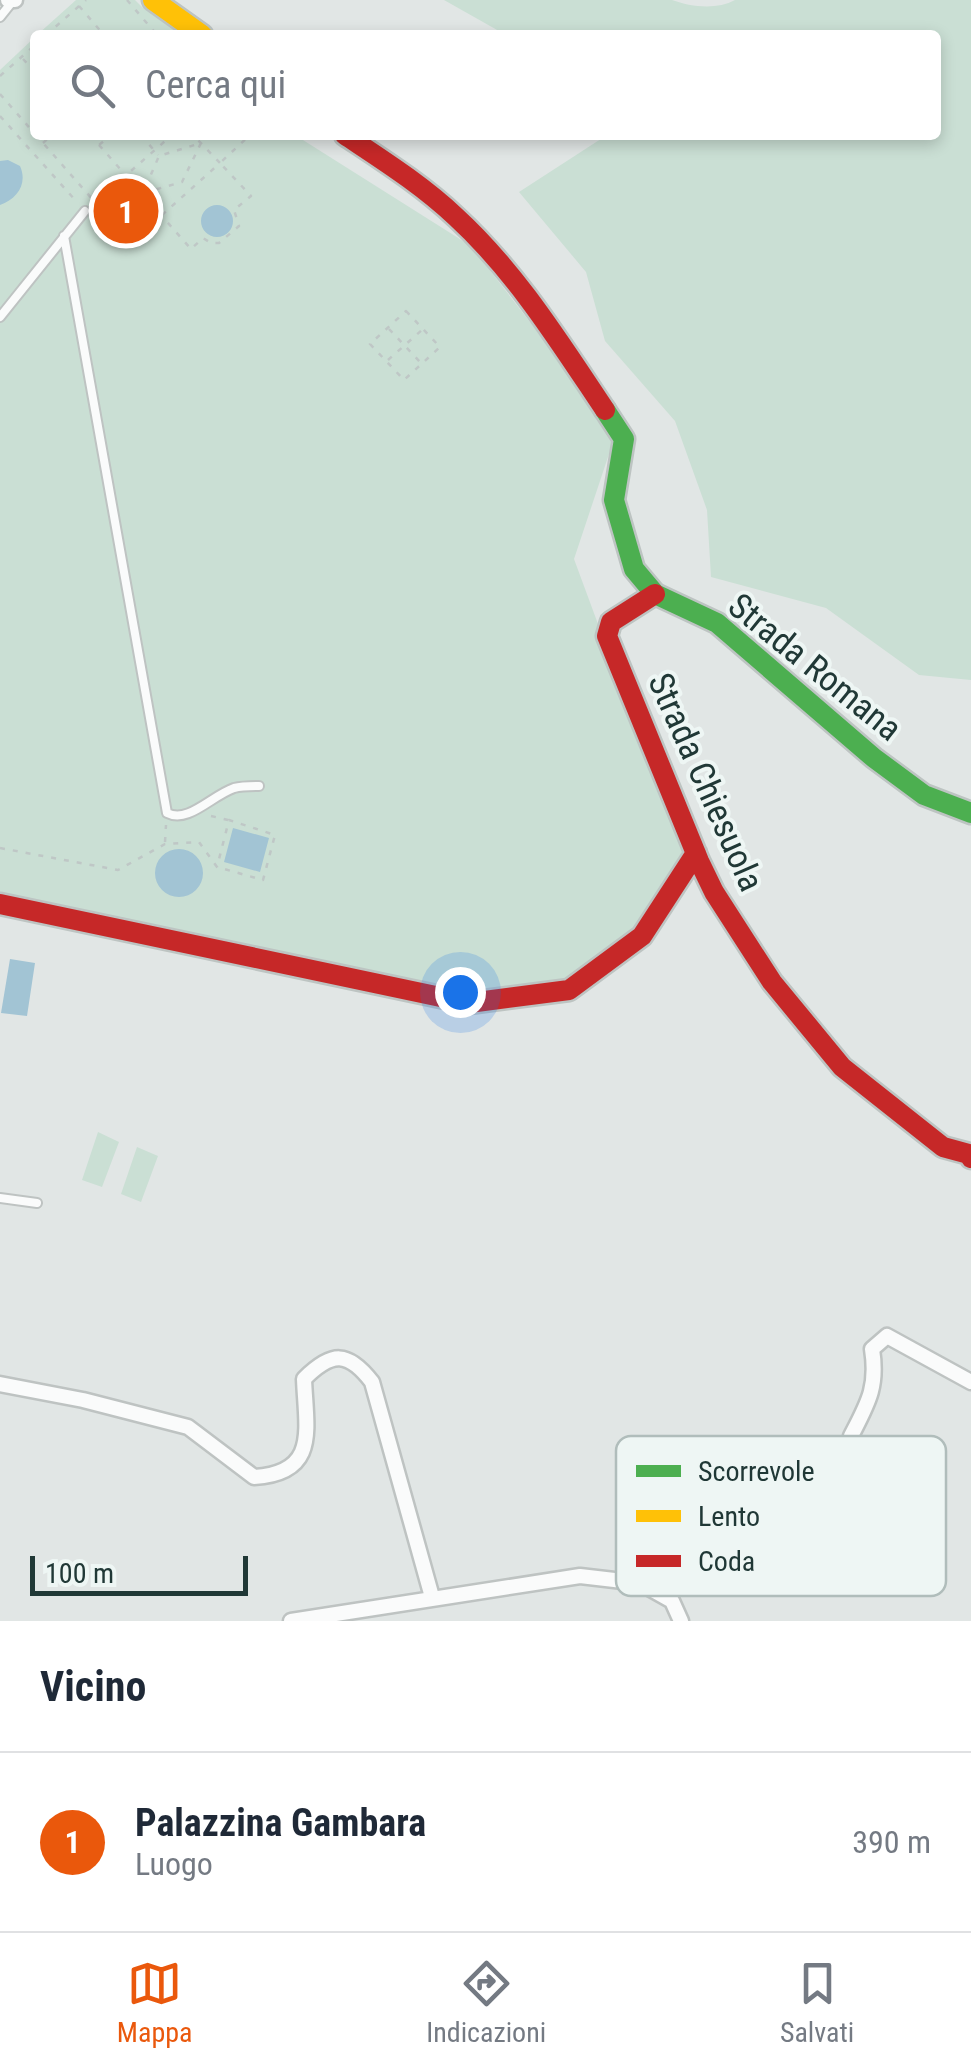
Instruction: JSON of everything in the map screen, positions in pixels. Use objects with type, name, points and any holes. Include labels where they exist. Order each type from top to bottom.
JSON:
[{"type":"street","points":[[153,0],[195,30]]},
{"type":"street","points":[[352,140],[429,192],[500,263],[534,306],[624,439],[614,500],[634,569],[654,594]]},
{"type":"street","name":"Strada Romana","points":[[654,594],[717,623],[874,758],[924,795],[971,813]]},
{"type":"street","name":"Strada Chiesuola","points":[[654,594],[610,622],[607,636],[714,892],[772,982],[842,1067],[943,1147],[971,1158]]},
{"type":"street","points":[[0,904],[470,1002],[569,990],[642,936],[696,854]]},
{"type":"street","points":[[851,1436],[871,1398],[876,1374],[872,1350],[887,1336],[971,1382]]},
{"type":"street","points":[[0,1384],[188,1426],[254,1477],[276,1476],[294,1464],[306,1448],[304,1380],[319,1364],[339,1357],[357,1363],[372,1382],[432,1597]]},
{"type":"street","points":[[291,1621],[580,1576],[616,1580]]},
{"type":"street","points":[[663,1596],[672,1601],[681,1621]]},
{"type":"lane","points":[[0,17],[12,1]]},
{"type":"lane","points":[[0,317],[85,211]]},
{"type":"lane","points":[[64,236],[167,813],[176,818],[189,815],[204,802],[237,787],[260,786]]},
{"type":"lane","points":[[0,1198],[38,1203]]},
{"type":"path","points":[[54,30],[86,0]]},
{"type":"path","points":[[127,0],[154,30]]},
{"type":"path","points":[[79,6],[100,30]]},
{"type":"path","points":[[0,76],[30,49]]},
{"type":"path","points":[[21,57],[30,67]]},
{"type":"path","points":[[0,94],[30,127]]},
{"type":"path","points":[[0,116],[85,211],[166,140]]},
{"type":"path","points":[[41,140],[96,202]]},
{"type":"path","points":[[43,143],[46,140]]},
{"type":"path","points":[[96,140],[191,249],[203,238],[215,244],[226,239],[238,226],[234,210],[251,196],[198,140]]},
{"type":"path","points":[[100,145],[105,140]]},
{"type":"path","points":[[145,140],[159,156]]},
{"type":"path","points":[[162,215],[245,140]]},
{"type":"path","points":[[142,193],[159,156],[201,143]]},
{"type":"path","points":[[142,193],[182,182],[201,143]]},
{"type":"path","points":[[182,182],[190,191]]},
{"type":"path","points":[[406,312],[440,347],[404,380],[370,344],[388,328],[406,312]]},
{"type":"path","points":[[388,328],[422,364]]},
{"type":"path","points":[[386,362],[423,330]]},
{"type":"path","points":[[165,844],[167,813]]},
{"type":"path","points":[[0,848],[118,870],[165,844],[199,842],[217,867],[263,880],[275,835],[229,820],[189,815]]},
{"type":"path","points":[[217,867],[229,820]]},
{"type":"green space","points":[[76,0],[135,0],[143,8],[149,3],[179,30],[43,30]]},
{"type":"green space","points":[[444,0],[672,0],[704,6],[735,0],[971,0],[971,680],[919,675],[826,608],[711,577],[707,510],[675,421],[605,341],[586,272],[519,192],[599,140],[941,140],[941,30],[497,30]]},
{"type":"green space","points":[[30,42],[30,140],[303,140],[471,246],[616,433],[574,559],[629,708],[688,850],[638,933],[568,983],[473,993],[0,894],[0,70]]},
{"type":"green space","points":[[98,1132],[119,1142],[102,1187],[82,1180]]},
{"type":"green space","points":[[137,1147],[158,1156],[141,1202],[121,1194]]},
{"type":"water","points":[[0,161],[20,166],[22,185],[16,195],[0,205]]},
{"type":"water","points":[[217,205],[229,209],[233,221],[229,233],[217,237],[205,233],[201,221],[205,209]]},
{"type":"water","points":[[233,828],[269,838],[260,872],[224,862]]},
{"type":"water","points":[[179,849],[196,856],[203,873],[196,890],[179,897],[162,890],[155,873],[162,856]]},
{"type":"water","points":[[10,959],[35,963],[27,1016],[1,1013]]},
{"type":"traffic: fast","points":[[605,410],[624,439],[614,500],[634,569],[655,594],[717,623],[874,758],[924,795],[971,813]]},
{"type":"traffic: slow","points":[[153,0],[195,30]]},
{"type":"traffic: jam","points":[[352,140],[430,194],[478,238],[536,309],[605,410]]},
{"type":"traffic: jam","points":[[655,594],[611,622],[607,636],[714,892],[772,982],[842,1067],[943,1147],[971,1158]]},
{"type":"traffic: jam","points":[[0,904],[469,1003],[569,990],[642,936],[696,853]]},
{"type":"place","name":"Palazzina Gambara","points":[[126,211]]}]
